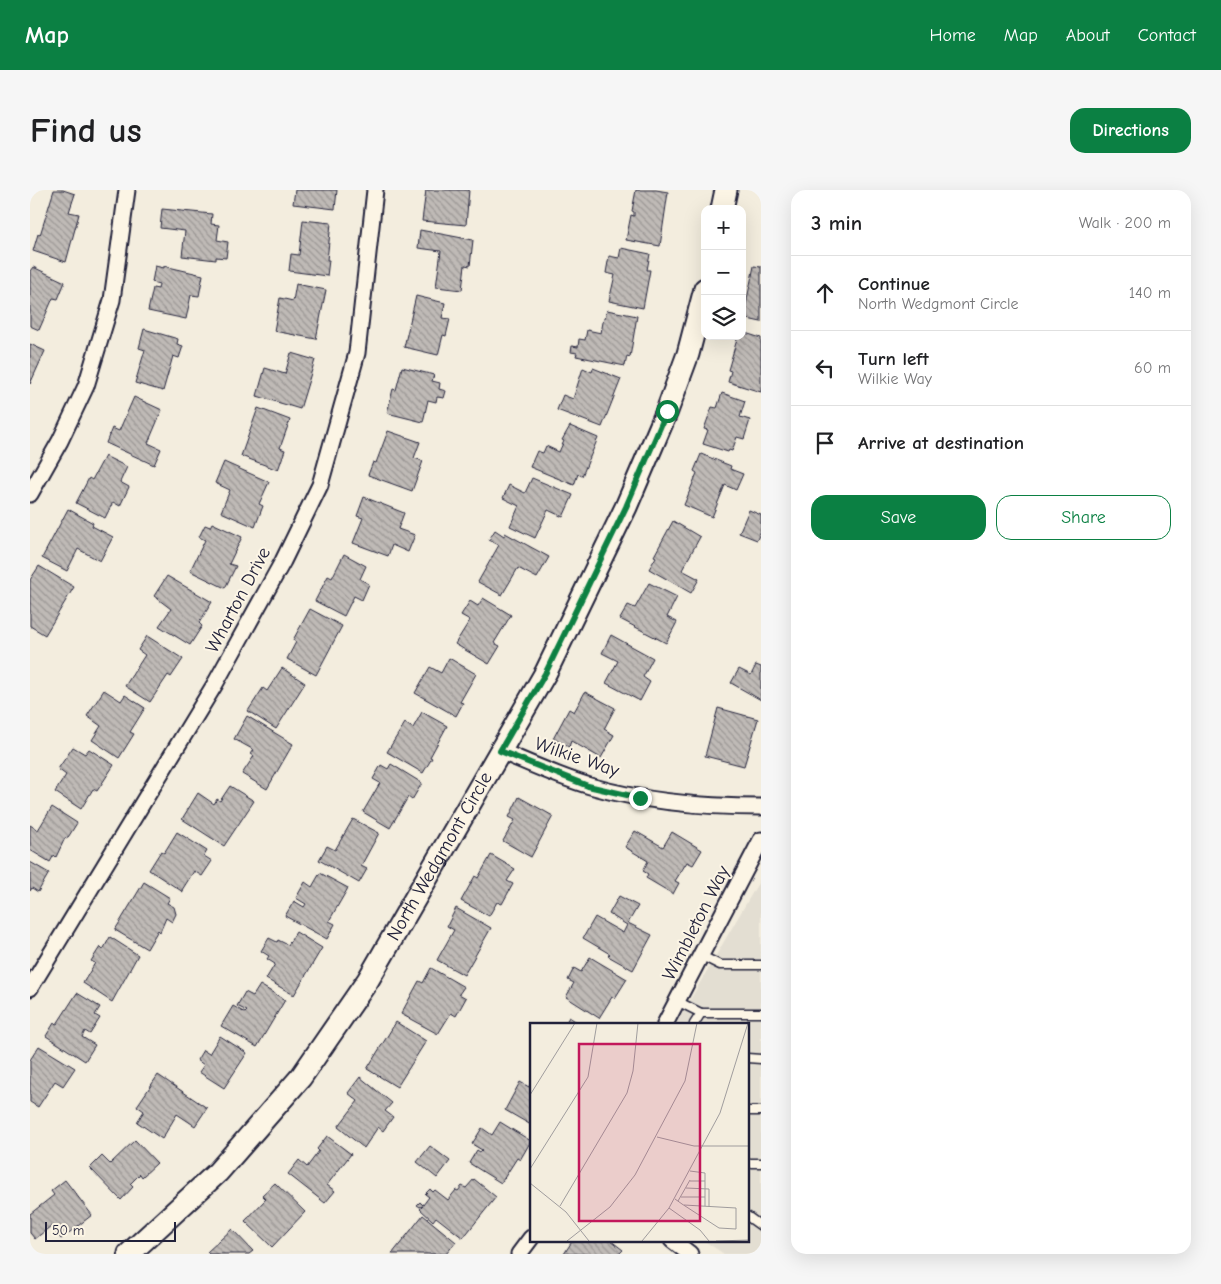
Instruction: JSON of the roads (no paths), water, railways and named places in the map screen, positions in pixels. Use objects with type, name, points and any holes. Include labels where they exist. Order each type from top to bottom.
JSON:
[{"type":"street","points":[[30,494],[60,440],[86,386],[112,300],[127,190]]},
{"type":"street","name":"Wharton Drive","points":[[30,988],[215,684],[283,561],[320,485],[357,354],[375,190]]},
{"type":"street","points":[[723,205],[726,190]]},
{"type":"street","name":"North Wedgmont Circle","points":[[129,1254],[218,1172],[301,1077],[368,980],[546,672],[626,507],[673,395],[688,354],[703,295]]},
{"type":"street","name":"Wilkie Way","points":[[500,751],[588,786],[640,798],[727,807],[761,807]]},
{"type":"street","name":"Wimbleton Way","points":[[666,1023],[761,840]]},
{"type":"street","points":[[519,1254],[530,1239]]},
{"type":"street","points":[[675,1242],[690,1254]]},
{"type":"lane","points":[[702,956],[720,965],[761,965]]},
{"type":"lane","points":[[677,1002],[701,1013],[761,1013]]},
{"type":"lane","points":[[695,1023],[701,1013]]},
{"type":"lane","points":[[748,1058],[761,1059]]},
{"type":"lane","points":[[748,1111],[761,1111]]},
{"type":"lane","points":[[748,1163],[761,1163]]},
{"type":"lane","points":[[748,1217],[761,1226]]}]
